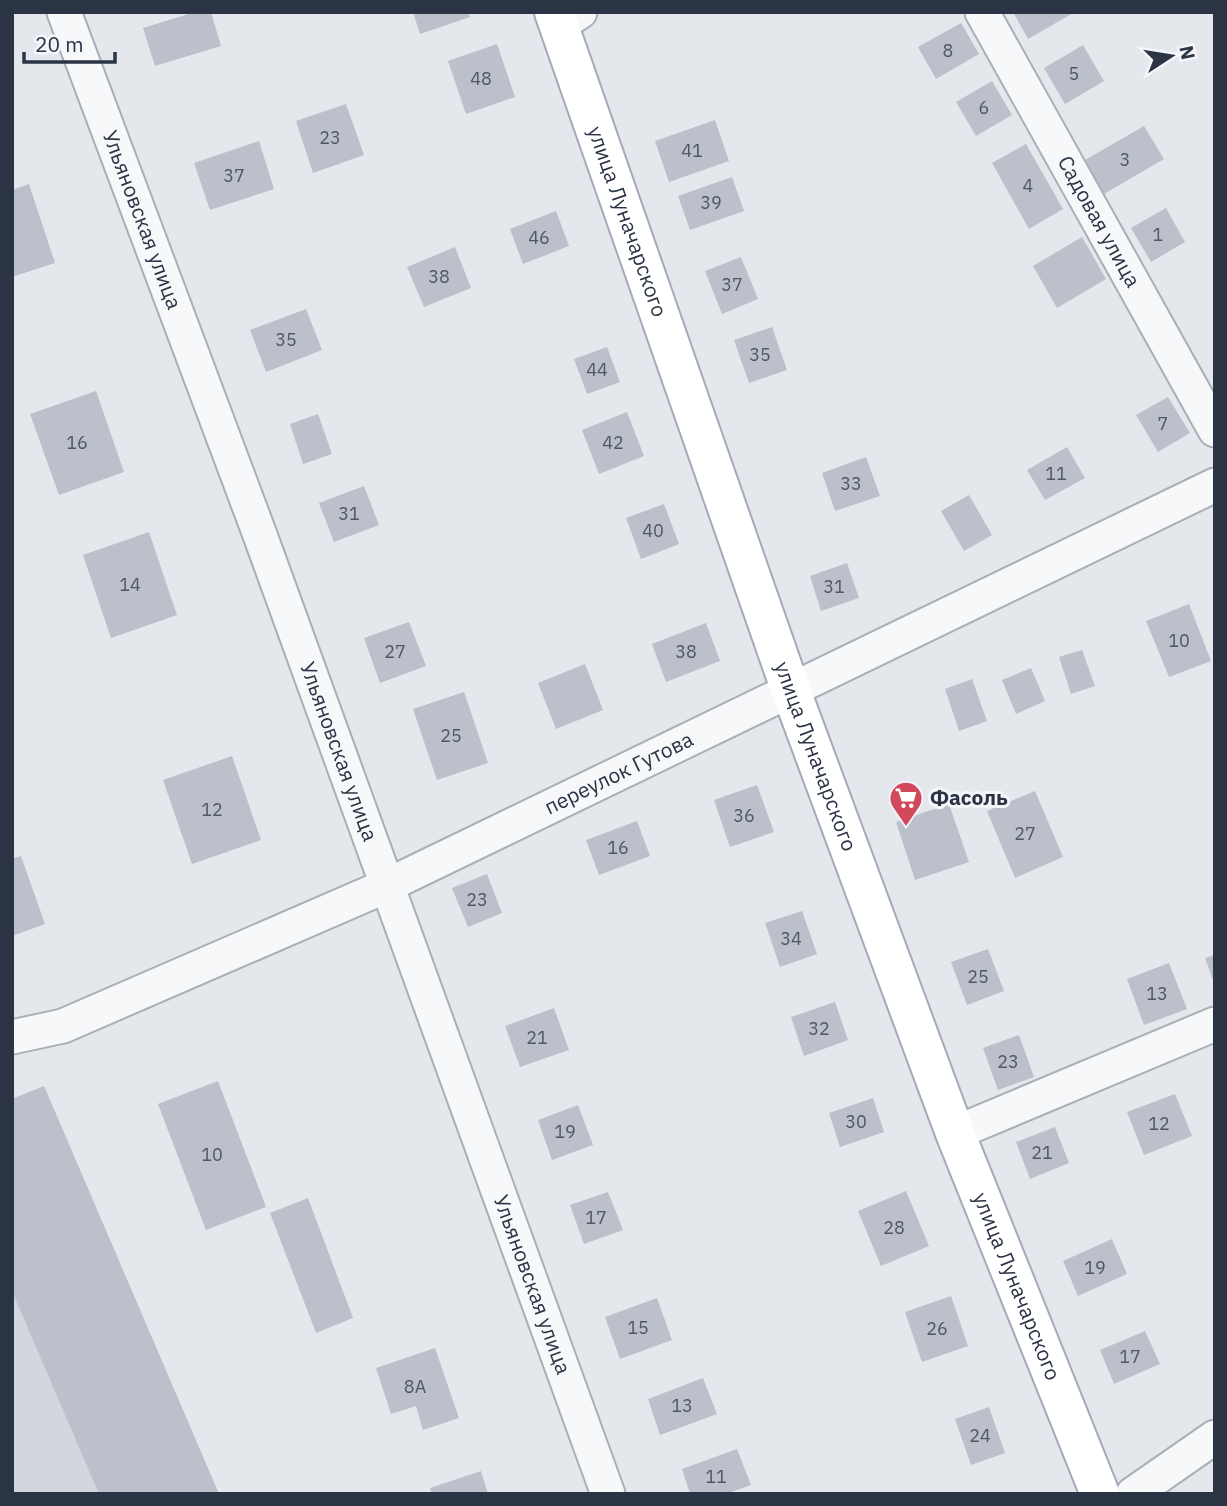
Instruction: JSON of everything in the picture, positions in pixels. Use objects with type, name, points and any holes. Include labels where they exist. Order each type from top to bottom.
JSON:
[{"type":"main road","name":"улица Луначарского","points":[[564,17],[791,691],[955,1133],[1100,1494]]},
{"type":"street","name":"Ульяновская улица","points":[[64,12],[260,535],[608,1494]]},
{"type":"street","name":"Садовая улица","points":[[982,12],[1215,430]]},
{"type":"street","name":"переулок Гутова","points":[[12,1037],[63,1026],[386,886],[1215,485]]},
{"type":"street","points":[[955,1133],[1215,1024]]},
{"type":"street","points":[[1133,1494],[1215,1437]]},
{"type":"shaded area","points":[[44,1086],[219,1494],[12,1494],[12,1099]]},
{"type":"building","points":[[195,12],[211,12],[221,46],[155,66],[143,28]]},
{"type":"building","points":[[413,12],[468,12],[470,17],[420,34]]},
{"type":"building","points":[[1013,12],[1075,12],[1028,39]]},
{"type":"building","points":[[961,23],[979,54],[936,79],[918,47]]},
{"type":"building","points":[[497,44],[515,97],[466,114],[448,61]]},
{"type":"building","points":[[1083,45],[1104,81],[1065,104],[1044,68]]},
{"type":"building","points":[[992,81],[1012,115],[976,136],[956,102]]},
{"type":"building","points":[[346,104],[364,155],[313,173],[296,121]]},
{"type":"building","points":[[715,120],[729,161],[669,182],[655,141]]},
{"type":"building","points":[[1144,126],[1164,159],[1104,194],[1085,160]]},
{"type":"building","points":[[259,141],[274,189],[210,210],[194,163]]},
{"type":"building","points":[[1026,144],[1063,209],[1029,229],[992,163]]},
{"type":"building","points":[[732,177],[744,211],[690,230],[678,196]]},
{"type":"building","points":[[29,184],[55,263],[12,277],[12,190]]},
{"type":"building","points":[[1166,208],[1185,242],[1151,262],[1131,228]]},
{"type":"building","points":[[556,211],[569,246],[523,264],[510,229]]},
{"type":"building","points":[[1082,237],[1106,279],[1057,308],[1033,266]]},
{"type":"building","points":[[455,247],[471,288],[424,307],[407,267]]},
{"type":"building","points":[[741,257],[758,299],[722,314],[705,271]]},
{"type":"building","points":[[306,309],[322,350],[266,372],[250,330]]},
{"type":"building","points":[[772,327],[787,370],[749,383],[734,340]]},
{"type":"building","points":[[607,347],[620,382],[587,394],[574,359]]},
{"type":"building","points":[[96,391],[124,472],[59,495],[30,414]]},
{"type":"building","points":[[1168,397],[1190,433],[1158,452],[1136,415]]},
{"type":"building","points":[[627,412],[644,456],[599,474],[582,430]]},
{"type":"building","points":[[318,414],[332,454],[303,464],[290,424]]},
{"type":"building","points":[[1067,447],[1085,478],[1045,500],[1027,470]]},
{"type":"building","points":[[866,457],[880,496],[835,511],[822,473]]},
{"type":"building","points":[[364,486],[379,525],[334,542],[319,503]]},
{"type":"building","points":[[969,495],[992,535],[964,551],[941,511]]},
{"type":"building","points":[[664,504],[679,544],[641,559],[626,518]]},
{"type":"building","points":[[149,532],[177,615],[111,638],[83,555]]},
{"type":"building","points":[[847,563],[859,598],[821,611],[810,576]]},
{"type":"building","points":[[1189,604],[1211,661],[1169,677],[1146,621]]},
{"type":"building","points":[[409,622],[426,666],[380,683],[364,638]]},
{"type":"building","points":[[706,623],[720,661],[666,682],[652,644]]},
{"type":"building","points":[[1082,650],[1095,686],[1071,694],[1059,657]]},
{"type":"building","points":[[585,664],[603,710],[556,729],[538,683]]},
{"type":"building","points":[[1031,668],[1045,701],[1016,714],[1002,680]]},
{"type":"building","points":[[972,679],[987,721],[959,731],[945,689]]},
{"type":"building","points":[[464,692],[488,763],[437,780],[413,709]]},
{"type":"building","points":[[232,756],[261,840],[192,864],[163,780]]},
{"type":"building","points":[[757,785],[774,832],[730,847],[714,800]]},
{"type":"building","points":[[1035,791],[1063,857],[1015,878],[987,811]]},
{"type":"building","points":[[949,804],[969,862],[915,880],[896,822]]},
{"type":"building","points":[[637,821],[650,856],[599,875],[586,840]]},
{"type":"building","points":[[21,856],[45,924],[12,936],[12,859]]},
{"type":"building","points":[[487,874],[502,913],[468,927],[452,888]]},
{"type":"building","points":[[802,911],[817,954],[780,967],[765,923]]},
{"type":"building","points":[[988,949],[1004,991],[967,1005],[951,962]]},
{"type":"building","points":[[1215,955],[1215,983],[1214,983],[1205,958]]},
{"type":"building","points":[[1169,963],[1187,1009],[1144,1025],[1127,979]]},
{"type":"building","points":[[835,1002],[848,1040],[804,1056],[791,1017]]},
{"type":"building","points":[[554,1008],[569,1050],[520,1067],[505,1026]]},
{"type":"building","points":[[1019,1035],[1034,1077],[998,1090],[983,1048]]},
{"type":"building","points":[[218,1081],[266,1207],[206,1230],[158,1104]]},
{"type":"building","points":[[44,1086],[219,1494],[99,1494],[12,1291],[12,1099]]},
{"type":"building","points":[[1175,1094],[1192,1136],[1144,1155],[1127,1112]]},
{"type":"building","points":[[873,1098],[884,1132],[840,1147],[829,1113]]},
{"type":"building","points":[[578,1105],[593,1145],[552,1160],[538,1120]]},
{"type":"building","points":[[1055,1127],[1069,1163],[1030,1179],[1016,1142]]},
{"type":"building","points":[[906,1191],[929,1246],[881,1266],[858,1211]]},
{"type":"building","points":[[608,1192],[623,1230],[584,1244],[570,1205]]},
{"type":"building","points":[[308,1198],[353,1318],[316,1333],[270,1213]]},
{"type":"building","points":[[1112,1239],[1127,1274],[1078,1296],[1063,1261]]},
{"type":"building","points":[[951,1296],[968,1346],[922,1362],[905,1312]]},
{"type":"building","points":[[657,1298],[672,1340],[620,1359],[605,1317]]},
{"type":"building","points":[[1145,1331],[1160,1364],[1114,1384],[1100,1350]]},
{"type":"building","points":[[435,1348],[459,1418],[423,1430],[416,1406],[391,1414],[376,1368]]},
{"type":"building","points":[[703,1378],[717,1414],[660,1435],[648,1399]]},
{"type":"building","points":[[989,1407],[1005,1453],[971,1465],[955,1419]]},
{"type":"building","points":[[737,1449],[751,1485],[726,1494],[690,1494],[682,1469]]},
{"type":"building","points":[[481,1471],[488,1494],[432,1494],[430,1488]]},
{"type":"place","name":"Фасоль","points":[[906,828]]}]
